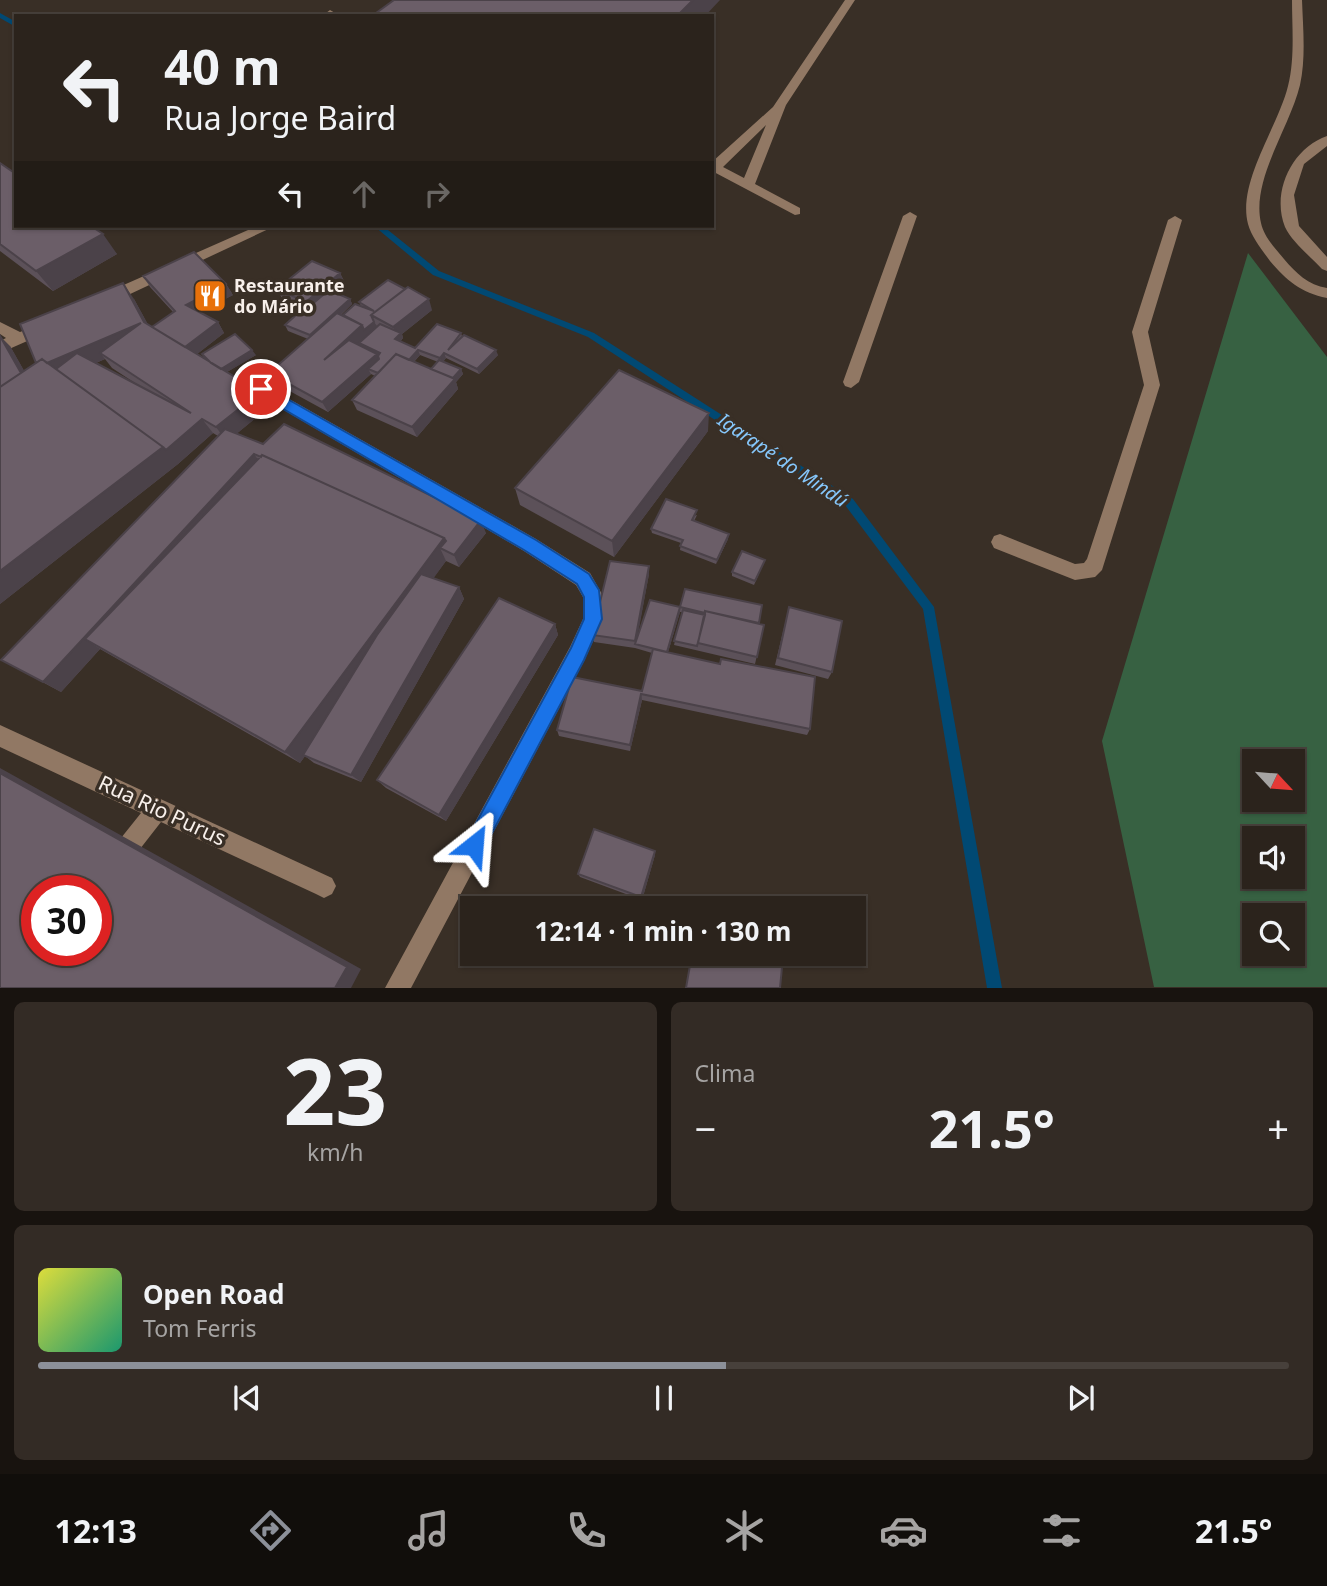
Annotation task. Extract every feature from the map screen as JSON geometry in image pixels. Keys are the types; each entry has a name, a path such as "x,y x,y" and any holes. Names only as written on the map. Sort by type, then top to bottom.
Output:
{"street":[{"path":"748,184 780,105 849,0"},
{"path":"1297,0 1298,49 1292,95 1277,128 1257,186 1253,201 1254,223 1272,254 1298,284 1327,293"},
{"path":"780,105 714,167 795,211"},
{"path":"1327,140 1298,162 1287,195 1292,227 1327,266"},
{"path":"851,382 910,216"},
{"path":"1000,541 1075,572 1088,571 1095,564 1152,385 1152,373 1139,341 1140,332 1175,220"},
{"path":"93,305 264,228"},
{"path":"0,347 56,322"},
{"path":"0,327 19,339"},
{"path":"261,389 530,545 583,579 593,596 593,619 577,654 397,988"},
{"name":"Rua Rio Purus","path":"0,736 324,886"},
{"path":"106,875 157,810"}],"green space":[{"path":"1248,253 1327,357 1327,987 1154,987 1102,741"}],"building":[{"path":"394,0 693,0 679,14 375,14"},
{"path":"0,163 14,173 14,228 94,228 103,234 36,271 0,244"},
{"path":"194,252 226,284 186,305 218,322 185,347 152,327 175,311 143,276"},
{"path":"312,261 340,273 306,302 277,289"},
{"path":"388,280 405,289 371,315 374,322 364,330 362,325 343,315 355,304 374,311 359,302"},
{"path":"123,283 144,322 260,392 216,427 202,419 166,450 56,369 77,353 191,413 100,353 141,323 47,363 42,359 36,363 20,324"},
{"path":"408,287 429,299 393,327 371,315"},
{"path":"329,290 350,299 310,335 285,325 306,306 315,310 310,306"},
{"path":"337,313 362,325 324,360 349,340 377,354 322,402 269,373"},
{"path":"380,324 401,333 395,339 415,348 437,324 461,333 448,350 464,335 496,350 477,369 444,353 440,358 418,350 409,360 396,354 378,373 368,369 379,359 380,353 359,343"},
{"path":"235,334 252,350 221,369 202,354"},
{"path":"0,336 21,373 0,387"},
{"path":"396,354 455,379 412,427 352,400"},
{"path":"42,359 163,447 0,571 0,387"},
{"path":"439,360 461,369 453,378 431,369"},
{"path":"619,370 709,413 612,541 515,488"},
{"path":"284,424 481,520 454,555 440,548 446,541 444,538 262,455 261,457 254,454 43,682 1,660 225,429 263,444"},
{"path":"262,455 444,538 285,752 85,639"},
{"path":"666,499 697,510 692,520 729,534 717,560 680,546 683,540 651,529"},
{"path":"742,551 765,560 755,581 732,572"},
{"path":"610,561 649,566 635,641 592,635"},
{"path":"421,574 459,587 351,775 303,755 377,635"},
{"path":"685,589 762,605 759,623 680,607"},
{"path":"499,598 555,624 439,815 377,780"},
{"path":"650,600 680,607 667,652 635,644"},
{"path":"789,607 842,621 832,672 778,658"},
{"path":"683,610 705,615 697,646 674,641"},
{"path":"705,611 764,625 757,657 698,643"},
{"path":"653,649 720,664 721,659 815,677 810,729 641,694 630,745 557,730 572,677 642,691"},
{"path":"0,773 347,967 335,988 0,988"},
{"path":"594,829 655,851 641,896 578,874"},
{"path":"690,966 782,967 780,988 686,988"}],"waterway":[{"name":"Igarapé do Mindú","path":"0,15 14,24"},
{"name":"Igarapé do Mindú","path":"380,228 436,273 591,335 849,502 928,607 995,988"}],"place":[{"name":"Restaurante do Mário","path":"210,296"}],"route":[{"path":"261,389 530,545 583,579 593,596 593,619 577,654 474,845"}]}
